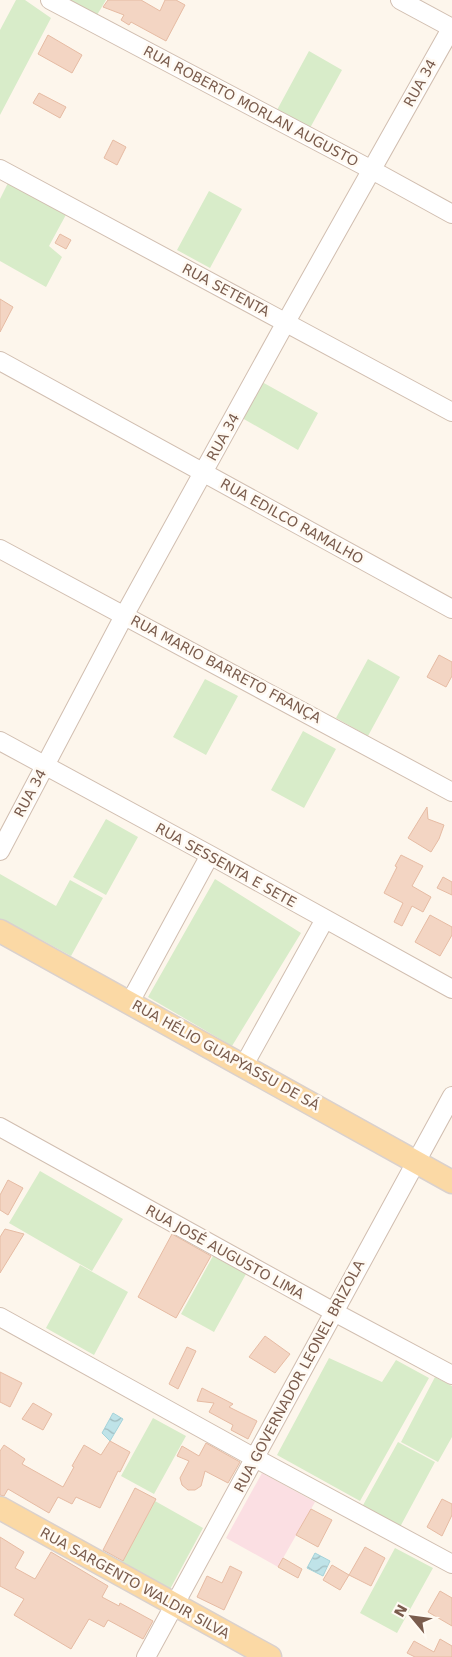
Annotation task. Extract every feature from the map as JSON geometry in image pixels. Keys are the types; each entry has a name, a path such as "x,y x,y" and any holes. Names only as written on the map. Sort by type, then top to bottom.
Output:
{"main road":[{"name":"RUA HÉLIO GUAPYASSU DE SÁ","path":"0,930 452,1182"},
{"name":"RUA SARGENTO WALDIR SILVA","path":"0,1508 270,1657"}],"street":[{"name":"RUA ROBERTO MORLAN AUGUSTO","path":"50,0 452,214"},
{"path":"400,0 452,28"},
{"name":"RUA 34","path":"0,851 125,614 286,322 452,28"},
{"name":"RUA SETENTA","path":"0,169 452,412"},
{"name":"RUA EDILCO RAMALHO","path":"0,361 452,609"},
{"name":"RUA MARIO BARRETO FRANÇA","path":"0,549 125,614 452,792"},
{"name":"RUA SESSENTA E SETE","path":"0,741 452,989"},
{"path":"130,1002 210,855"},
{"path":"244,1065 325,919"},
{"name":"RUA GOVERNADOR LEONEL BRIZOLA","path":"146,1657 452,1096"},
{"name":"RUA JOSÉ AUGUSTO LIMA","path":"0,1127 334,1312 452,1375"},
{"path":"0,1317 452,1564"}],"shaded area":[{"path":"262,1473 315,1502 278,1567 226,1538"}],"green space":[{"path":"16,0 25,0 51,18 0,115 0,30"},
{"path":"66,0 106,0 97,15"},
{"path":"309,51 342,70 310,128 277,110"},
{"path":"8,183 68,211 49,246 62,257 46,287 0,261 0,199"},
{"path":"209,191 242,209 210,268 177,250"},
{"path":"262,382 318,413 298,450 242,418"},
{"path":"368,659 400,677 368,736 336,718"},
{"path":"205,679 238,696 206,755 173,737"},
{"path":"303,731 336,749 304,808 271,790"},
{"path":"106,819 138,837 106,895 73,877"},
{"path":"0,874 56,906 70,880 103,898 71,956 38,938 36,942 0,922"},
{"path":"215,879 301,933 232,1046 148,997"},
{"path":"40,1171 123,1219 92,1271 9,1223"},
{"path":"213,1256 246,1274 214,1332 181,1314"},
{"path":"80,1265 128,1292 94,1355 46,1328"},
{"path":"329,1358 382,1382 396,1360 429,1378 360,1501 277,1455"},
{"path":"435,1377 452,1386 452,1437 438,1462 401,1442"},
{"path":"153,1418 186,1436 154,1494 121,1476"},
{"path":"398,1442 435,1462 400,1527 362,1507"},
{"path":"155,1501 203,1528 169,1591 121,1564"},
{"path":"395,1548 433,1568 397,1633 360,1613"}],"water":[{"path":"113,1413 123,1419 110,1441 102,1433"},
{"path":"315,1553 330,1561 323,1576 307,1568"}],"building":[{"path":"108,0 141,0 160,11 165,0 176,0 185,5 166,41 131,22 129,25 121,20 124,15 103,7"},
{"path":"48,35 82,55 72,73 38,54"},
{"path":"39,93 66,107 60,118 33,103"},
{"path":"113,140 126,147 117,165 104,158"},
{"path":"60,234 71,240 66,249 55,243"},
{"path":"0,299 13,307 0,332"},
{"path":"439,655 452,662 452,676 446,687 427,677"},
{"path":"427,807 428,819 444,825 439,839 431,852 408,838"},
{"path":"401,855 423,866 412,886 431,897 423,912 412,906 402,926 394,922 403,903 384,893"},
{"path":"443,877 452,882 452,895 437,888"},
{"path":"430,915 452,927 452,935 440,956 415,942"},
{"path":"8,1180 23,1188 8,1215 0,1210 0,1195"},
{"path":"5,1229 24,1234 0,1273 0,1237"},
{"path":"172,1234 211,1256 176,1318 138,1297"},
{"path":"265,1336 290,1354 275,1373 249,1357"},
{"path":"187,1347 196,1351 178,1389 169,1384"},
{"path":"0,1372 22,1383 10,1407 0,1402"},
{"path":"202,1388 233,1404 229,1407 257,1421 248,1439 231,1430 233,1425 209,1412 214,1403 197,1401"},
{"path":"33,1403 52,1414 43,1430 22,1419"},
{"path":"110,1441 130,1452 120,1472 118,1471 100,1508 76,1497 72,1504 58,1497 49,1513 8,1489 4,1496 0,1495 0,1451 4,1445 25,1459 22,1464 63,1487 84,1445 101,1455"},
{"path":"206,1443 240,1462 228,1483 205,1471 201,1486 195,1490 188,1490 182,1485 180,1478 189,1461 177,1456 182,1446 199,1456"},
{"path":"135,1488 156,1499 123,1561 103,1550"},
{"path":"442,1499 452,1504 452,1515 442,1536 427,1527"},
{"path":"311,1509 332,1520 318,1547 296,1535"},
{"path":"0,1537 24,1552 15,1568 35,1579 51,1552 108,1586 102,1597 119,1606 120,1603 153,1621 143,1639 108,1620 104,1627 89,1619 71,1649 14,1615 24,1599 0,1586"},
{"path":"365,1547 385,1558 371,1586 349,1575"},
{"path":"283,1558 302,1569 298,1578 278,1567"},
{"path":"332,1565 349,1575 340,1590 323,1580"},
{"path":"230,1566 242,1572 224,1610 197,1597 207,1576 222,1583"},
{"path":"440,1591 452,1598 452,1626 428,1612"},
{"path":"440,1639 452,1646 452,1657 415,1657 407,1653 414,1641 434,1652"}]}
